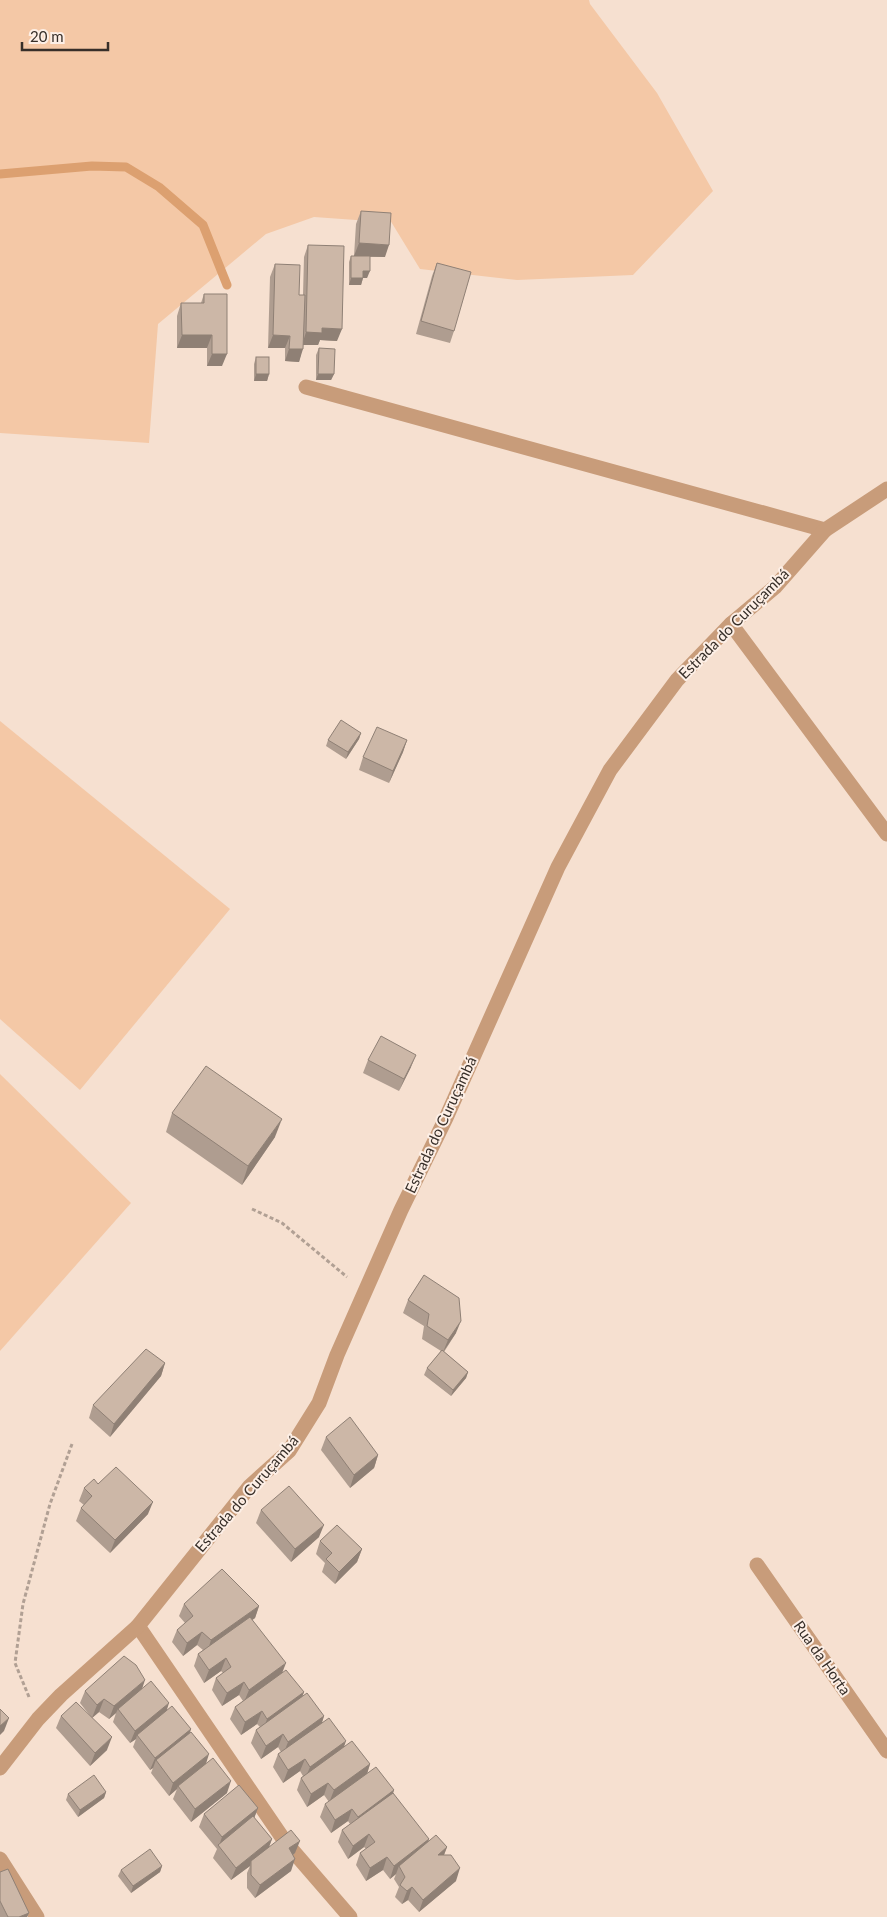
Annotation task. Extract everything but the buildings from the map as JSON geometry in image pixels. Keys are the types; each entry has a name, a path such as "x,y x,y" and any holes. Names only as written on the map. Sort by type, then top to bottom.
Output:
{"street":[{"path":"306,387 826,530"},
{"name":"Estrada do Curuçambá","path":"0,1768 38,1719 61,1695 138,1626 250,1486 289,1450 319,1403 337,1355 365,1291 558,867 610,770 677,680 731,624 775,587 826,530 887,489"},
{"path":"731,624 887,834"},
{"name":"Rua da Horta","path":"757,1565 887,1751"},
{"path":"138,1626 286,1843 350,1917"},
{"path":"0,1859 37,1917"}],"path":[{"path":"252,1209 282,1223 365,1291"},
{"path":"38,1719 15,1663 23,1604 50,1504 72,1444"}],"shaded area":[{"path":"0,0 589,0 590,4 657,93 713,191 633,275 517,280 420,269 390,220 314,217 266,234 158,324 149,443 0,433"},
{"path":"0,721 230,909 80,1090 0,1019"},
{"path":"0,1074 131,1203 0,1351"}],"waterway":[{"path":"0,174 92,166 126,167 159,187 203,225 227,285"}]}
